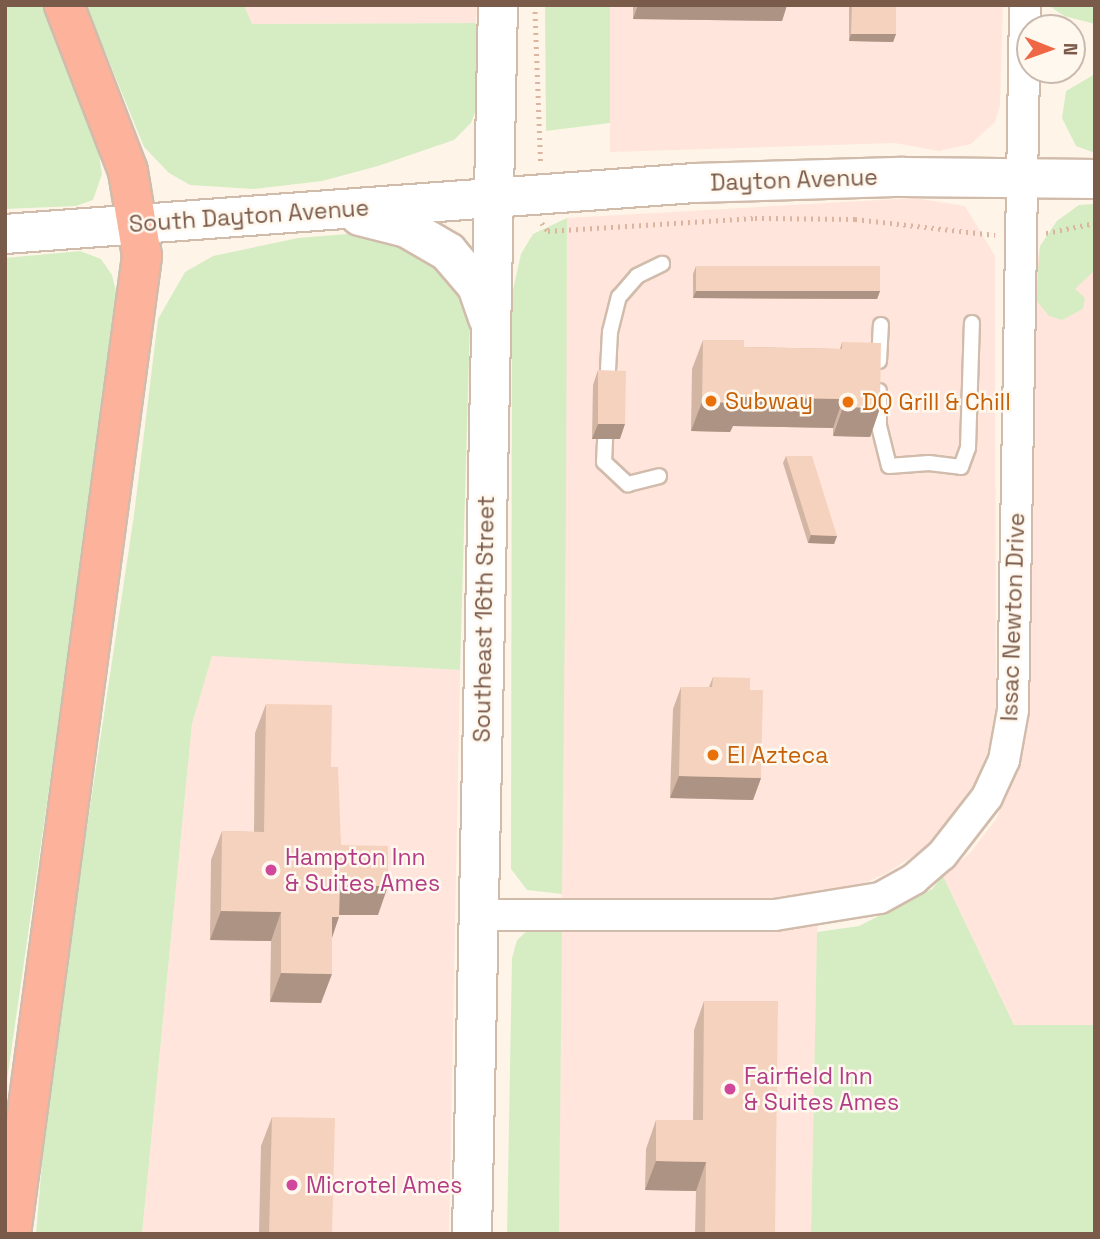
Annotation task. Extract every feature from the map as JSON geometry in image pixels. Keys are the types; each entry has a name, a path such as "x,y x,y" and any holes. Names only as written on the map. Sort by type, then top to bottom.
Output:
{"highway":[{"path":"11,1234 142,256 139,224 128,172 64,5"}],"main road":[{"name":"Southeast 16th Street","path":"472,1234 498,5"},
{"name":"Dayton Avenue","path":"494,197 695,183 1020,178 1095,180"},
{"name":"South Dayton Avenue","path":"5,234 494,197"},
{"path":"320,210 407,228 448,253 477,286 491,332"}],"street":[{"name":"Issac Newton Drive","path":"478,915 775,915 842,907 880,898 914,879 968,826 1004,760 1013,710 1024,5"}],"lane":[{"path":"659,476 628,484 604,463 610,332 619,297 637,276 662,264"},
{"path":"881,326 879,426 890,466 929,463 961,467 968,448 972,323"}],"path":[{"path":"535,5 540,139"},
{"path":"542,228 855,219 992,235"},
{"path":"1046,233 1095,223"}],"shaded area":[{"path":"244,5 477,5 476,23 251,24"},
{"path":"610,5 1003,5 1000,105 995,122 971,144 939,151 895,143 610,152"},
{"path":"914,198 965,206 995,256 996,706 989,746 976,785 951,822 924,849 887,873 849,890 818,896 811,1234 559,1234 567,218"},
{"path":"1095,204 1095,1025 1014,1025 943,876 970,853 997,818 1026,727 1037,263 1040,246 1057,221 1079,205"},
{"path":"212,655 460,670 449,1234 142,1234 192,724"}],"green space":[{"path":"5,5 44,5 97,141 102,174 93,200 76,206 5,209"},
{"path":"86,5 244,5 252,24 476,23 477,108 471,123 454,140 378,166 322,181 253,189 190,185 169,173 144,147"},
{"path":"545,5 610,5 610,123 546,131"},
{"path":"1048,5 1095,5 1095,24 1086,22 1086,14 1061,14"},
{"path":"1095,74 1095,153 1076,146 1062,118 1066,91 1078,84 1086,84 1086,79"},
{"path":"1095,204 1095,270 1075,289 1085,298 1083,309 1062,320 1049,316 1036,300 1040,246 1057,221 1079,205"},
{"path":"567,218 562,894 527,890 511,869 512,294 521,254 533,234"},
{"path":"359,233 402,239 465,281 470,323 460,670 212,656 192,724 142,1234 36,1234 49,1080 134,515 158,319 185,272 213,256 298,238"},
{"path":"80,251 101,259 112,275 118,299 5,1094 5,258"},
{"path":"943,876 1014,1025 1095,1025 1095,1234 811,1234 817,932 859,926 932,889"},
{"path":"527,931 562,931 559,1234 507,1234 512,958 517,940"}],"building":[{"path":"852,5 896,5 896,34 851,34"},
{"path":"696,266 880,266 880,291 696,291"},
{"path":"703,340 744,340 744,347 842,349 842,342 881,343 880,408 843,407 843,399 741,397 741,403 702,402"},
{"path":"598,370 626,371 625,424 598,424"},
{"path":"786,456 812,456 837,536 811,535"},
{"name":"El Azteca","path":"713,677 750,678 750,690 763,690 761,778 679,776 681,687 712,687"},
{"name":"Hampton Inn & Suites Ames","path":"266,704 332,705 331,767 338,767 341,845 388,846 388,886 340,886 339,917 332,917 332,974 281,973 281,912 221,911 222,831 264,832"},
{"name":"Fairfield Inn & Suites Ames","path":"704,1001 778,1001 775,1234 705,1234 706,1162 656,1161 656,1120 703,1120"},
{"name":"Microtel Ames","path":"272,1117 335,1118 332,1234 269,1234"}],"place":[{"name":"Subway","path":"711,401"},
{"name":"DQ Grill & Chill","path":"848,402"},
{"name":"El Azteca","path":"713,755"},
{"name":"Hampton Inn & Suites Ames","path":"271,870"},
{"name":"Fairfield Inn & Suites Ames","path":"730,1089"},
{"name":"Microtel Ames","path":"292,1185"}]}
